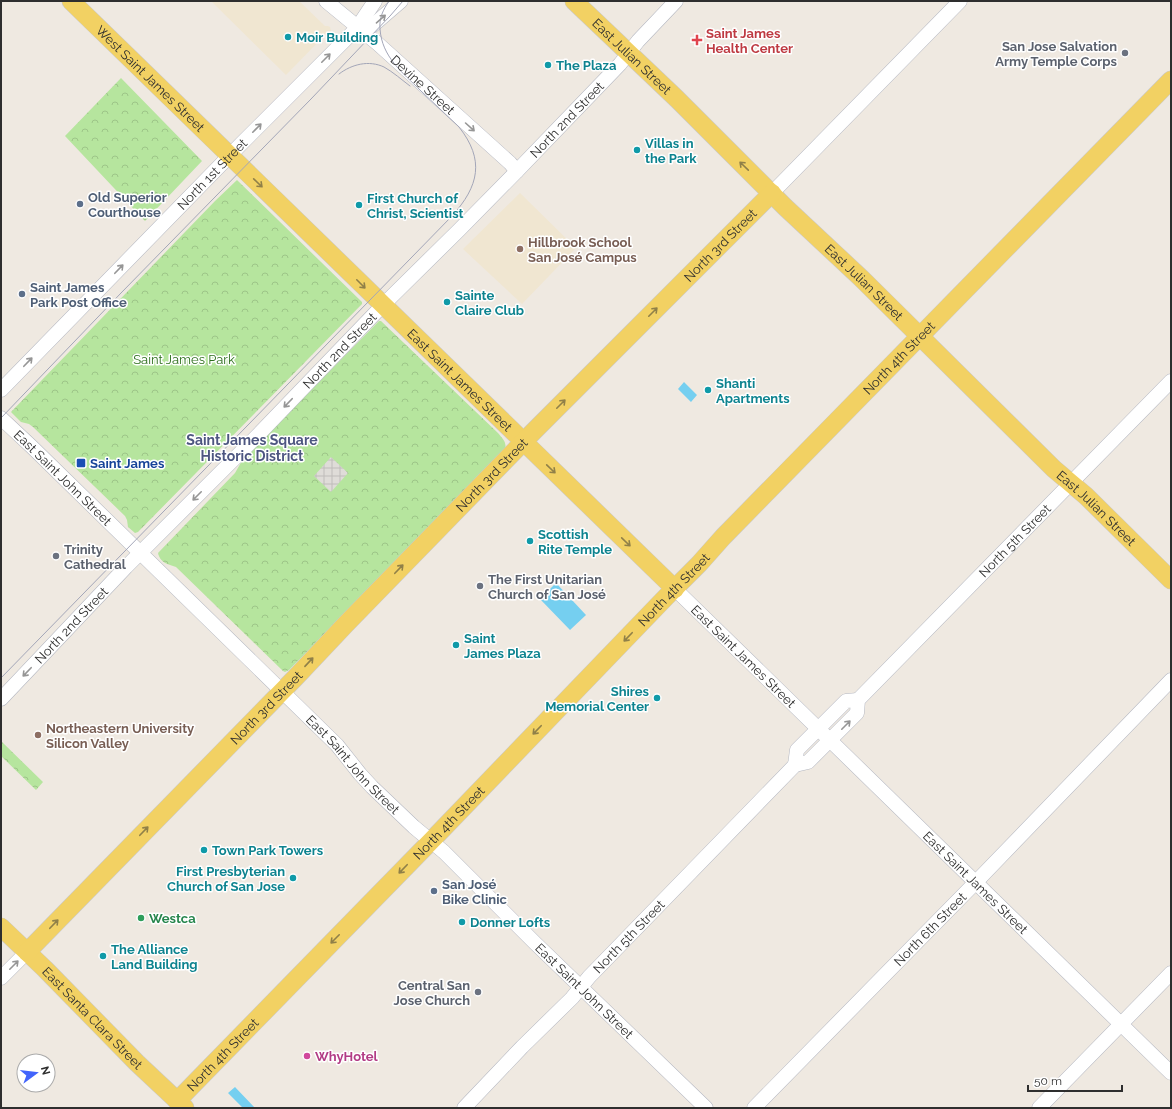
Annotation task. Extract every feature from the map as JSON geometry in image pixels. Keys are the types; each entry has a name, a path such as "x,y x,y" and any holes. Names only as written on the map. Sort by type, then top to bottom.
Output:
{"main road":[{"name":"West Saint James Street","path":"71,1 230,156"},
{"name":"East Julian Street","path":"574,1 920,336 1054,469 1086,496 1171,580"},
{"name":"North 4th Street","path":"177,1106 430,841 699,564 728,531 1171,80"},
{"name":"East Saint James Street","path":"230,156 675,589"},
{"name":"North 3rd Street","path":"27,952 524,442 772,193"},
{"name":"East Santa Clara Street","path":"1,927 45,969 177,1106"}],"street":[{"name":"Devine Street","path":"326,1 377,43 517,171"},
{"name":"North 1st Street","path":"1,390 357,28 375,1"},
{"name":"North 1st Street","path":"357,28 372,26 401,1"},
{"name":"North 2nd Street","path":"1,699 140,552 258,435 383,305 517,171 620,64 638,41 676,1"},
{"name":"North 3rd Street","path":"772,193 960,1"},
{"name":"North 5th Street","path":"464,1108 582,987 589,976 795,765 808,762 857,713 858,700 1171,381"},
{"name":"East Saint John Street","path":"1,418 337,745 372,787 414,827 444,852 535,943 706,1108"},
{"name":"East Saint James Street","path":"675,589 1171,1073"},
{"name":"North 6th Street","path":"754,1108 975,883 1171,680"},
{"name":"North 5th Street","path":"795,765 797,750 818,728 846,701 858,700"},
{"path":"1,978 27,952"},
{"path":"1039,1108 1171,973"}],"shaded area":[{"name":"Moir Building","path":"211,1 299,1 325,26 330,27 331,31 329,34 326,34 286,75"},
{"name":"Hillbrook School San José Campus","path":"520,193 576,248 522,304 463,249"},
{"path":"331,457 348,473 331,492 314,476"}],"green space":[{"path":"121,78 202,161 145,221 65,136"},
{"name":"Saint James Park","path":"237,180 362,302 362,304 138,532 135,533 128,527 125,516 33,427 29,424 21,422 11,412"},
{"path":"379,321 381,321 498,433 505,443 505,450 289,670 285,672 176,567 162,561 158,553 235,473 243,459"},
{"path":"1,741 43,782 36,790 1,756"}],"water":[{"path":"684,382 697,395 691,402 678,389"},
{"path":"556,583 586,615 570,630 540,599"},
{"path":"235,1087 255,1108 243,1108 228,1093"}],"tram line":[{"path":"1,678 452,216 468,194 473,183 475,162 473,151 467,139 459,127 400,70 389,56 385,48 380,29 380,21 383,11 389,1"},
{"path":"1,418 311,99 403,1"},
{"path":"339,74 349,68 361,64 378,65 384,67 410,86"}],"place":[{"name":"Moir Building","path":"288,37"},
{"name":"Saint James Health Center","path":"697,40"},
{"name":"San Jose Salvation Army Temple Corps","path":"1125,53"},
{"name":"The Plaza","path":"548,65"},
{"name":"Villas in the Park","path":"637,150"},
{"name":"Old Superior Courthouse","path":"80,204"},
{"name":"First Church of Christ, Scientist","path":"359,205"},
{"name":"Hillbrook School San José Campus","path":"520,249"},
{"name":"Saint James Park Post Office","path":"22,294"},
{"name":"Sainte Claire Club","path":"447,302"},
{"name":"Shanti Apartments","path":"708,390"},
{"name":"Saint James","path":"81,463"},
{"name":"Scottish Rite Temple","path":"530,541"},
{"name":"Trinity Cathedral","path":"56,556"},
{"name":"The First Unitarian Church of San José","path":"480,586"},
{"name":"Saint James Plaza","path":"456,645"},
{"name":"Shires Memorial Center","path":"657,698"},
{"name":"Northeastern University Silicon Valley","path":"38,735"},
{"name":"Town Park Towers","path":"204,850"},
{"name":"First Presbyterian Church of San Jose","path":"293,878"},
{"name":"San José Bike Clinic","path":"434,891"},
{"name":"Westca","path":"141,918"},
{"name":"Donner Lofts","path":"462,922"},
{"name":"The Alliance Land Building","path":"103,956"},
{"name":"Central San Jose Church","path":"478,992"},
{"name":"WhyHotel","path":"307,1056"}],"district":[{"name":"Saint James Square Historic District","path":"252,448"}]}
